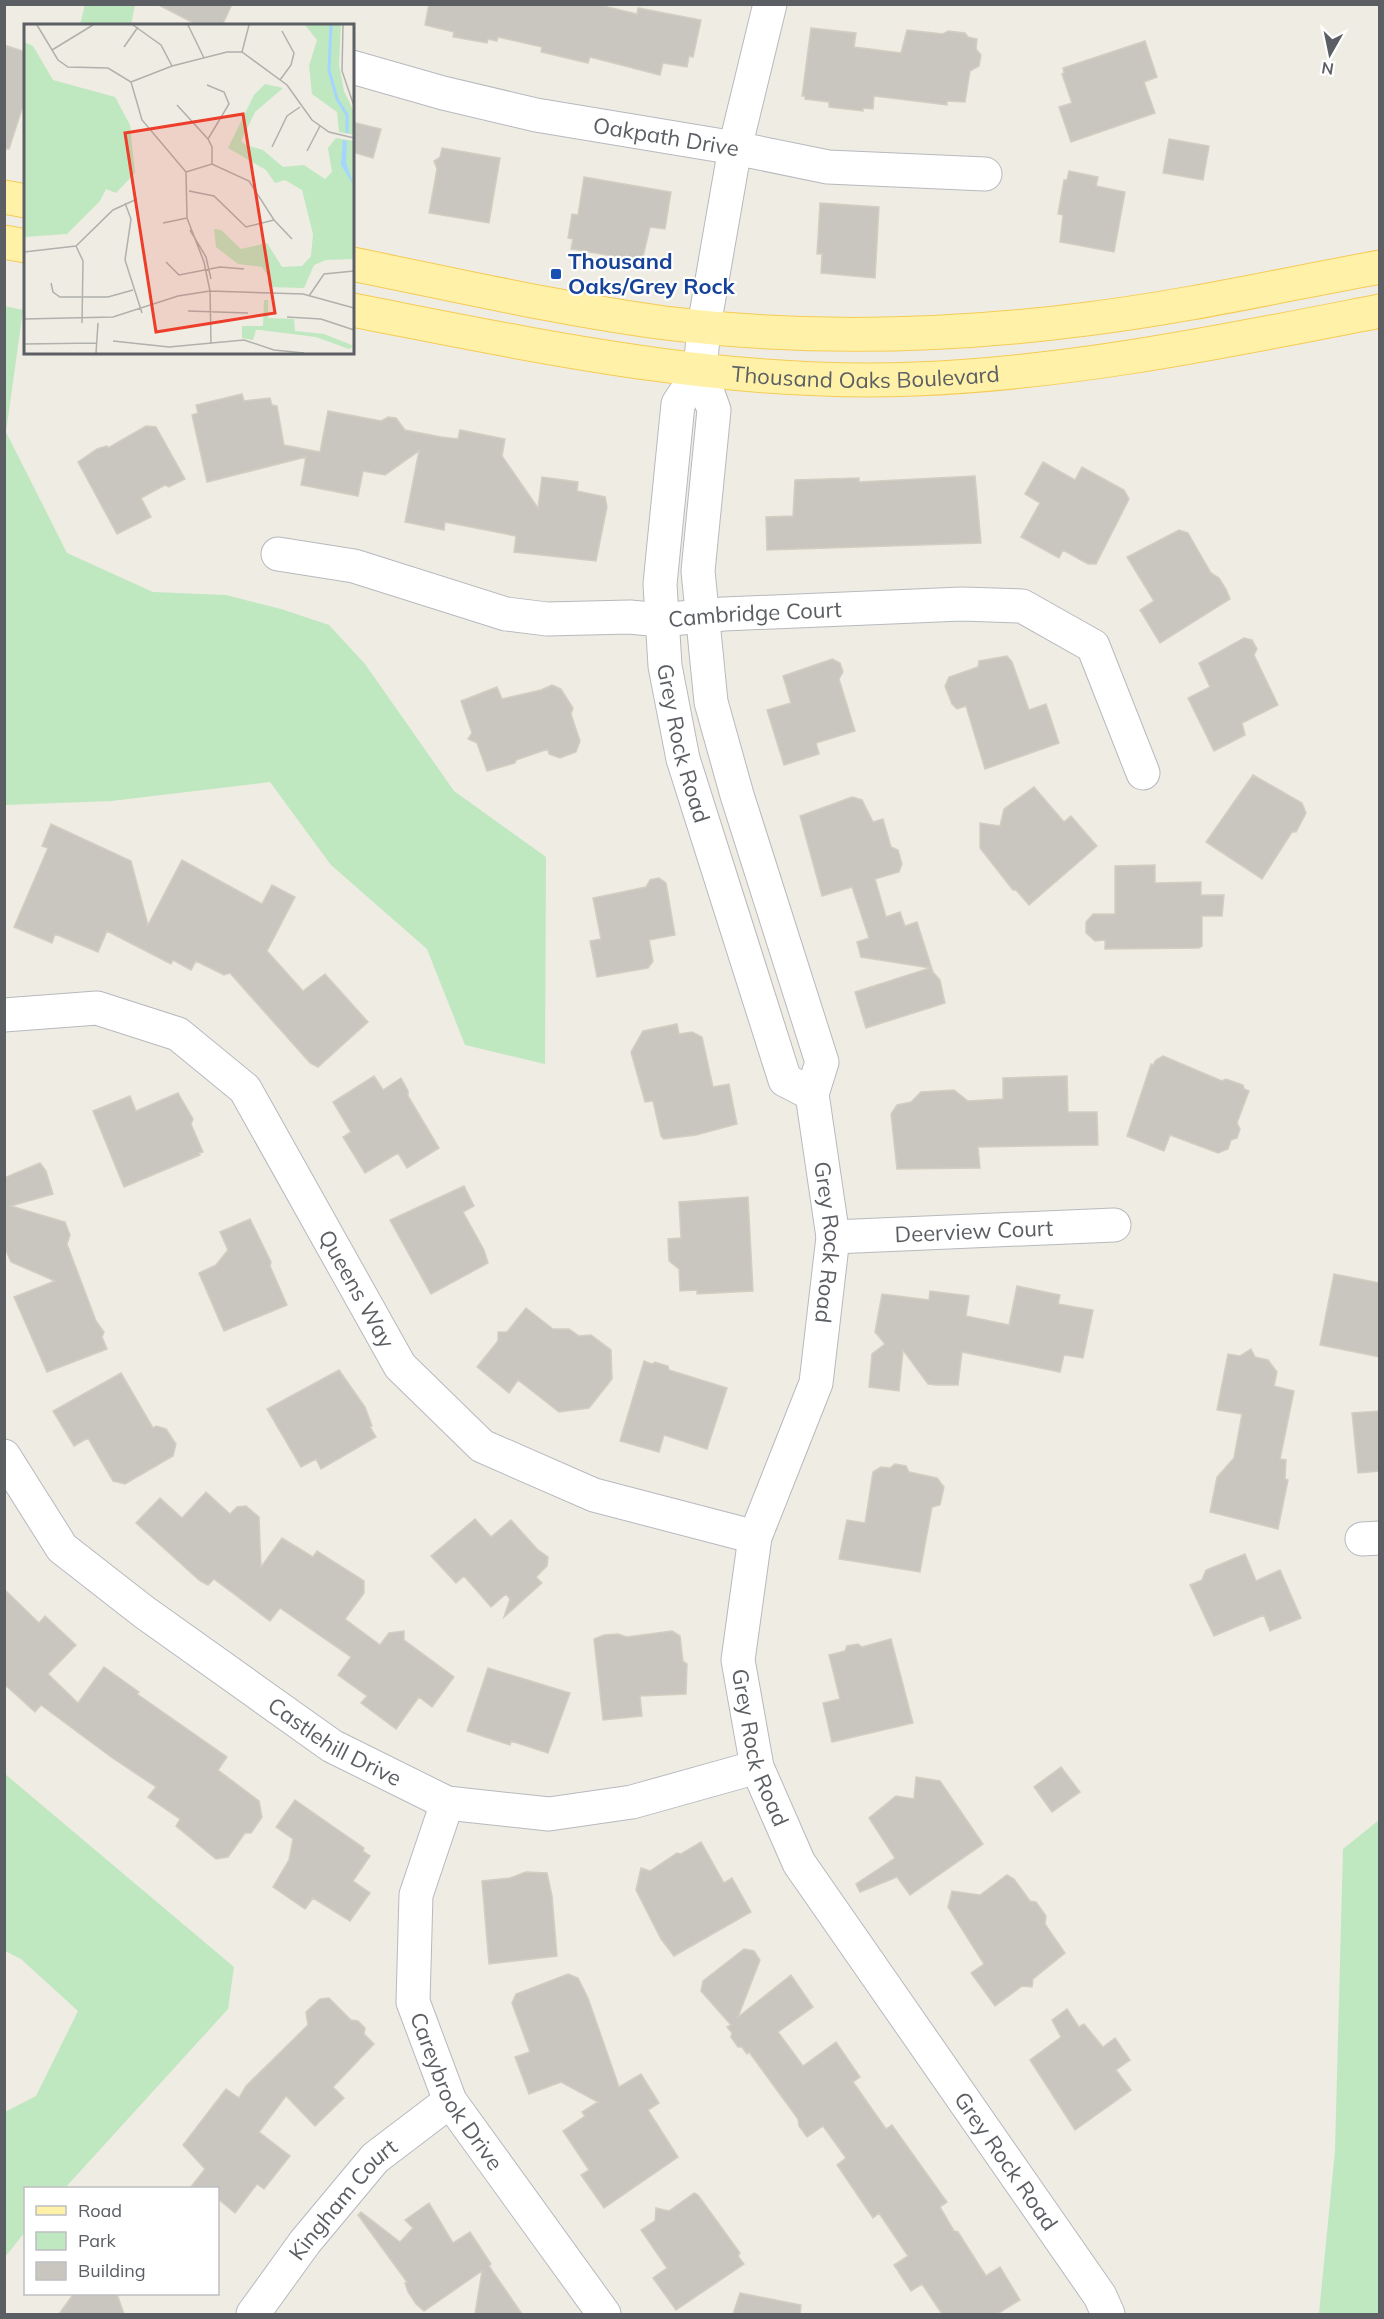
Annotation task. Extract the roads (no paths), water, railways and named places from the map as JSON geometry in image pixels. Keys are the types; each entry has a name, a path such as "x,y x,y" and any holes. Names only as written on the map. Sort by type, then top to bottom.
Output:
{"main road":[{"path":"4,197 24,201"},
{"path":"4,242 24,246"},
{"name":"Thousand Oaks Boulevard","path":"354,264 666,323 838,333 921,333 1002,328 1167,308 1380,267"},
{"name":"Thousand Oaks Boulevard","path":"354,310 538,345 700,371 822,379 914,379 991,375 1071,367 1380,311"}],"street":[{"name":"Grey Rock Road","path":"770,4 735,148 704,326 700,371 714,410 698,571 701,616 714,712 736,795 822,1062 812,1094 833,1237 816,1383 755,1537 738,1660 757,1767 799,1863 1093,2286 1108,2314"},
{"name":"Oakpath Drive","path":"354,68 431,90 536,115 735,148 828,167 985,174"},
{"name":"Grey Rock Road","path":"700,371 678,404 660,584 660,620 665,666 683,759 785,1080 812,1094"},
{"name":"Cambridge Court","path":"278,554 354,566 506,614 547,619 630,617 660,620 701,616 962,604 1022,606 1092,646 1143,773"},
{"name":"Queens Way","path":"4,1015 97,1008 178,1034 245,1089 400,1366 482,1446 594,1495 755,1537"},
{"name":"Deerview Court","path":"833,1237 1114,1225"},
{"name":"Castlehill Drive","path":"4,1456 62,1548 135,1605 332,1746 447,1803 549,1814 632,1802 757,1767"},
{"name":"Careybrook Drive","path":"447,1803 416,1895 413,2002 450,2102 604,2314"},
{"name":"Kingham Court","path":"252,2314 305,2242 375,2157 450,2102"}],"place":[{"name":"Thousand Oaks/Grey Rock","path":"556,274"}]}
